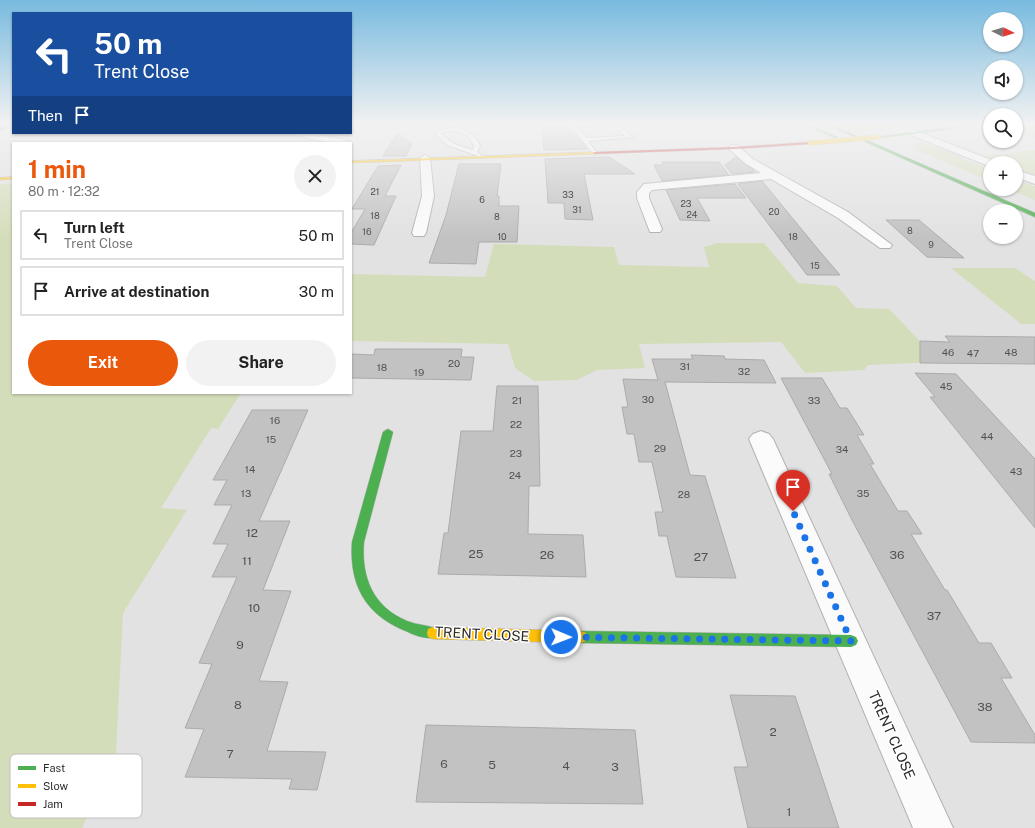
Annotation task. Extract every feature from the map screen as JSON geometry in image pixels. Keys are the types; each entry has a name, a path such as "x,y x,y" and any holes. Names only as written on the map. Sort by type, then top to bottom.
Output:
{"street":[{"path":"419,232 428,196 425,162"},
{"path":"750,162 843,215 885,245"},
{"path":"890,162 915,173"},
{"path":"915,162 1035,215"},
{"path":"655,229 642,192 648,187 774,175"},
{"path":"1023,176 1035,180"},
{"path":"0,179 12,178"},
{"name":"TRENT CLOSE","path":"388,432 362,527 356,558 359,575 366,594 381,612 408,628 468,636 851,641"},
{"name":"TRENT CLOSE","path":"761,439 933,828"}],"green space":[{"path":"944,162 970,162 983,166 983,178"},
{"path":"1023,162 1035,162 1035,175 1023,171"},
{"path":"1023,182 1035,186 1035,200 1023,195"},
{"path":"12,183 12,394 240,394 218,429 211,428 161,508 187,510 123,613 116,754 10,754 10,818 87,818 82,828 0,828 0,184"},
{"path":"718,243 764,243 798,283 837,286 856,308 889,309 940,362 868,365 864,370 805,373 781,342 639,344 645,368 597,370 577,380 534,381 515,368 508,344 352,341 352,274 485,277 494,244 614,247 619,265 709,267 704,247"},
{"path":"951,268 1015,268 1035,281 1035,324 1021,324"}],"building":[{"path":"545,162 616,162 635,174 584,174 593,220 565,219 564,203 548,203"},
{"path":"662,162 719,162 729,175 662,181 654,165 663,165"},
{"path":"730,162 742,162 755,172 732,174 725,165"},
{"path":"459,164 501,164 497,196 499,196 499,206 519,206 517,242 479,242 476,264 429,263 446,215"},
{"path":"401,165 385,196 396,196 374,245 352,244 352,231 365,209 352,209 378,166"},
{"path":"762,181 840,275 807,275 738,184"},
{"path":"735,184 746,198 697,198 710,221 680,220 666,190"},
{"path":"886,220 919,220 964,258 927,257"},
{"path":"945,336 1035,337 1035,364 920,363 920,341 950,342"},
{"path":"375,349 462,349 461,357 474,357 471,380 352,378 352,354 374,355"},
{"path":"691,355 724,356 725,359 764,360 776,383 665,382 690,475 705,476 736,578 676,577 667,536 659,536 655,512 663,512 652,462 639,462 634,434 627,434 622,407 628,407 623,379 658,380 652,359 693,359"},
{"path":"915,373 956,374 1035,459 1035,528 930,397 935,397"},
{"path":"781,378 822,378 840,408 847,408 864,435 857,435 874,464 870,464 898,511 907,511 922,534 911,534 945,590 947,590 979,643 991,643 1012,678 1001,678 1035,735 1035,743 971,742 853,522 829,474 832,474"},
{"path":"497,386 538,386 540,486 529,486 528,534 583,535 586,577 438,574 444,533 448,533 461,431 493,431"},
{"path":"252,410 308,410 259,521 290,521 263,590 291,591 259,681 288,682 267,751 326,752 317,790 289,789 292,779 185,777 204,729 185,728 212,664 199,663 237,577 212,577 228,544 213,544 232,505 214,505 227,480 213,480"},
{"path":"730,695 795,696 839,828 748,828 734,767 748,767"},
{"path":"426,725 635,730 643,804 416,802"}],"traffic: fast":[{"path":"913,162 1035,215"},
{"path":"388,432 358,542 357,560 359,576 366,591 375,604 387,615 401,624 416,630 433,633"},
{"path":"581,637 851,641"}],"traffic: slow":[{"path":"352,162 361,162"},
{"path":"0,179 12,178"},
{"path":"433,633 581,637"}],"route":[{"path":"561,637 851,641 793,511"}]}
